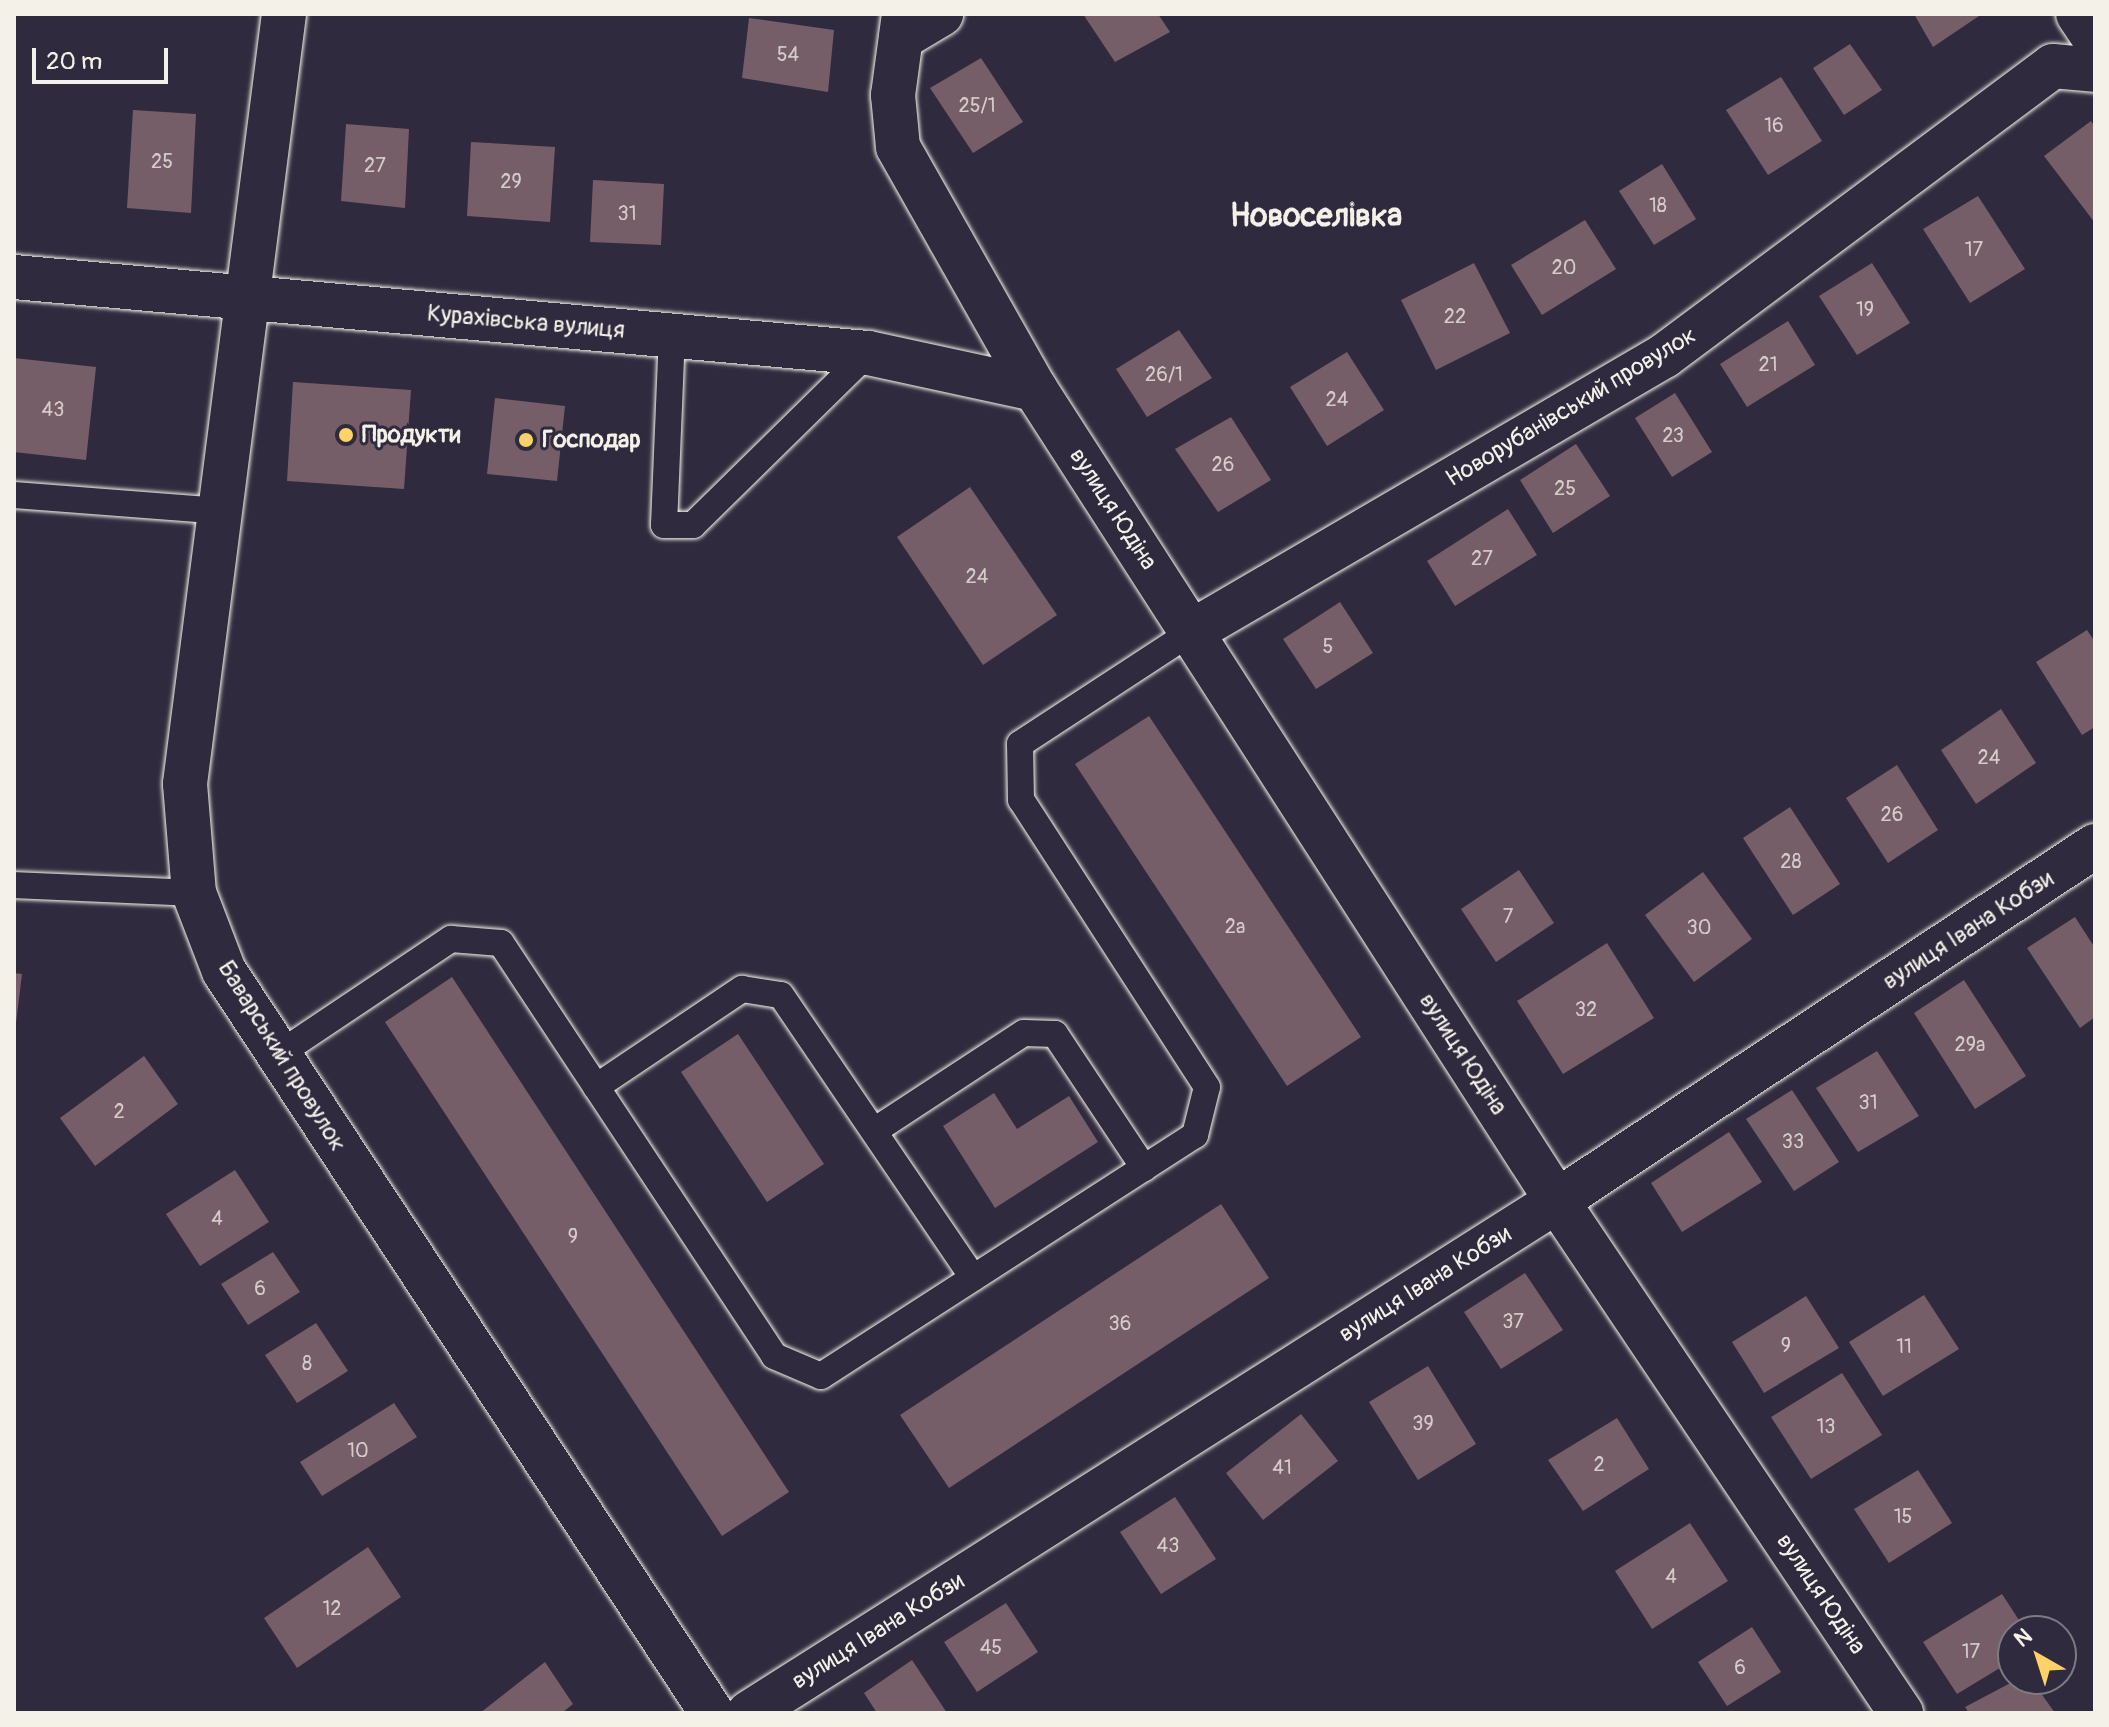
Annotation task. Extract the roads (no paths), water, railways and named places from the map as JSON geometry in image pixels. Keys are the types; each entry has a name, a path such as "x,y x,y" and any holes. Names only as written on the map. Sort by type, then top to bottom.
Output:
{"street":[{"name":"Баварський провулок","path":"284,14 250,298 185,784 194,893 224,971 712,1713"},
{"path":"902,26 941,14"},
{"path":"2078,14 2095,39"},
{"name":"вулиця Юдіна","path":"902,26 893,95 898,147 1035,389 1557,1201 1901,1713"},
{"name":"Новорубанівський провулок","path":"1191,632 1664,356 2053,66 2095,70"},
{"name":"Курахівська вулиця","path":"14,277 868,353 1035,389"},
{"name":"вулиця Івана Кобзи","path":"749,1713 1557,1201 2095,846"}],"lane":[{"path":"672,334 664,525 693,525 868,353"},
{"path":"14,495 220,511"},
{"path":"279,1054 451,939 501,943 774,1356 821,1376 1195,1135 1207,1087 1021,800 1020,744 1191,632"},
{"path":"14,885 194,893"},
{"path":"596,1087 742,989 781,995 973,1278"},
{"path":"874,1131 1024,1033 1055,1034 1144,1168"}],"place":[{"name":"Продукти","path":"346,435"},
{"name":"Господар","path":"526,440"}],"district":[{"name":"Новоселівка","path":"1316,216"}]}
